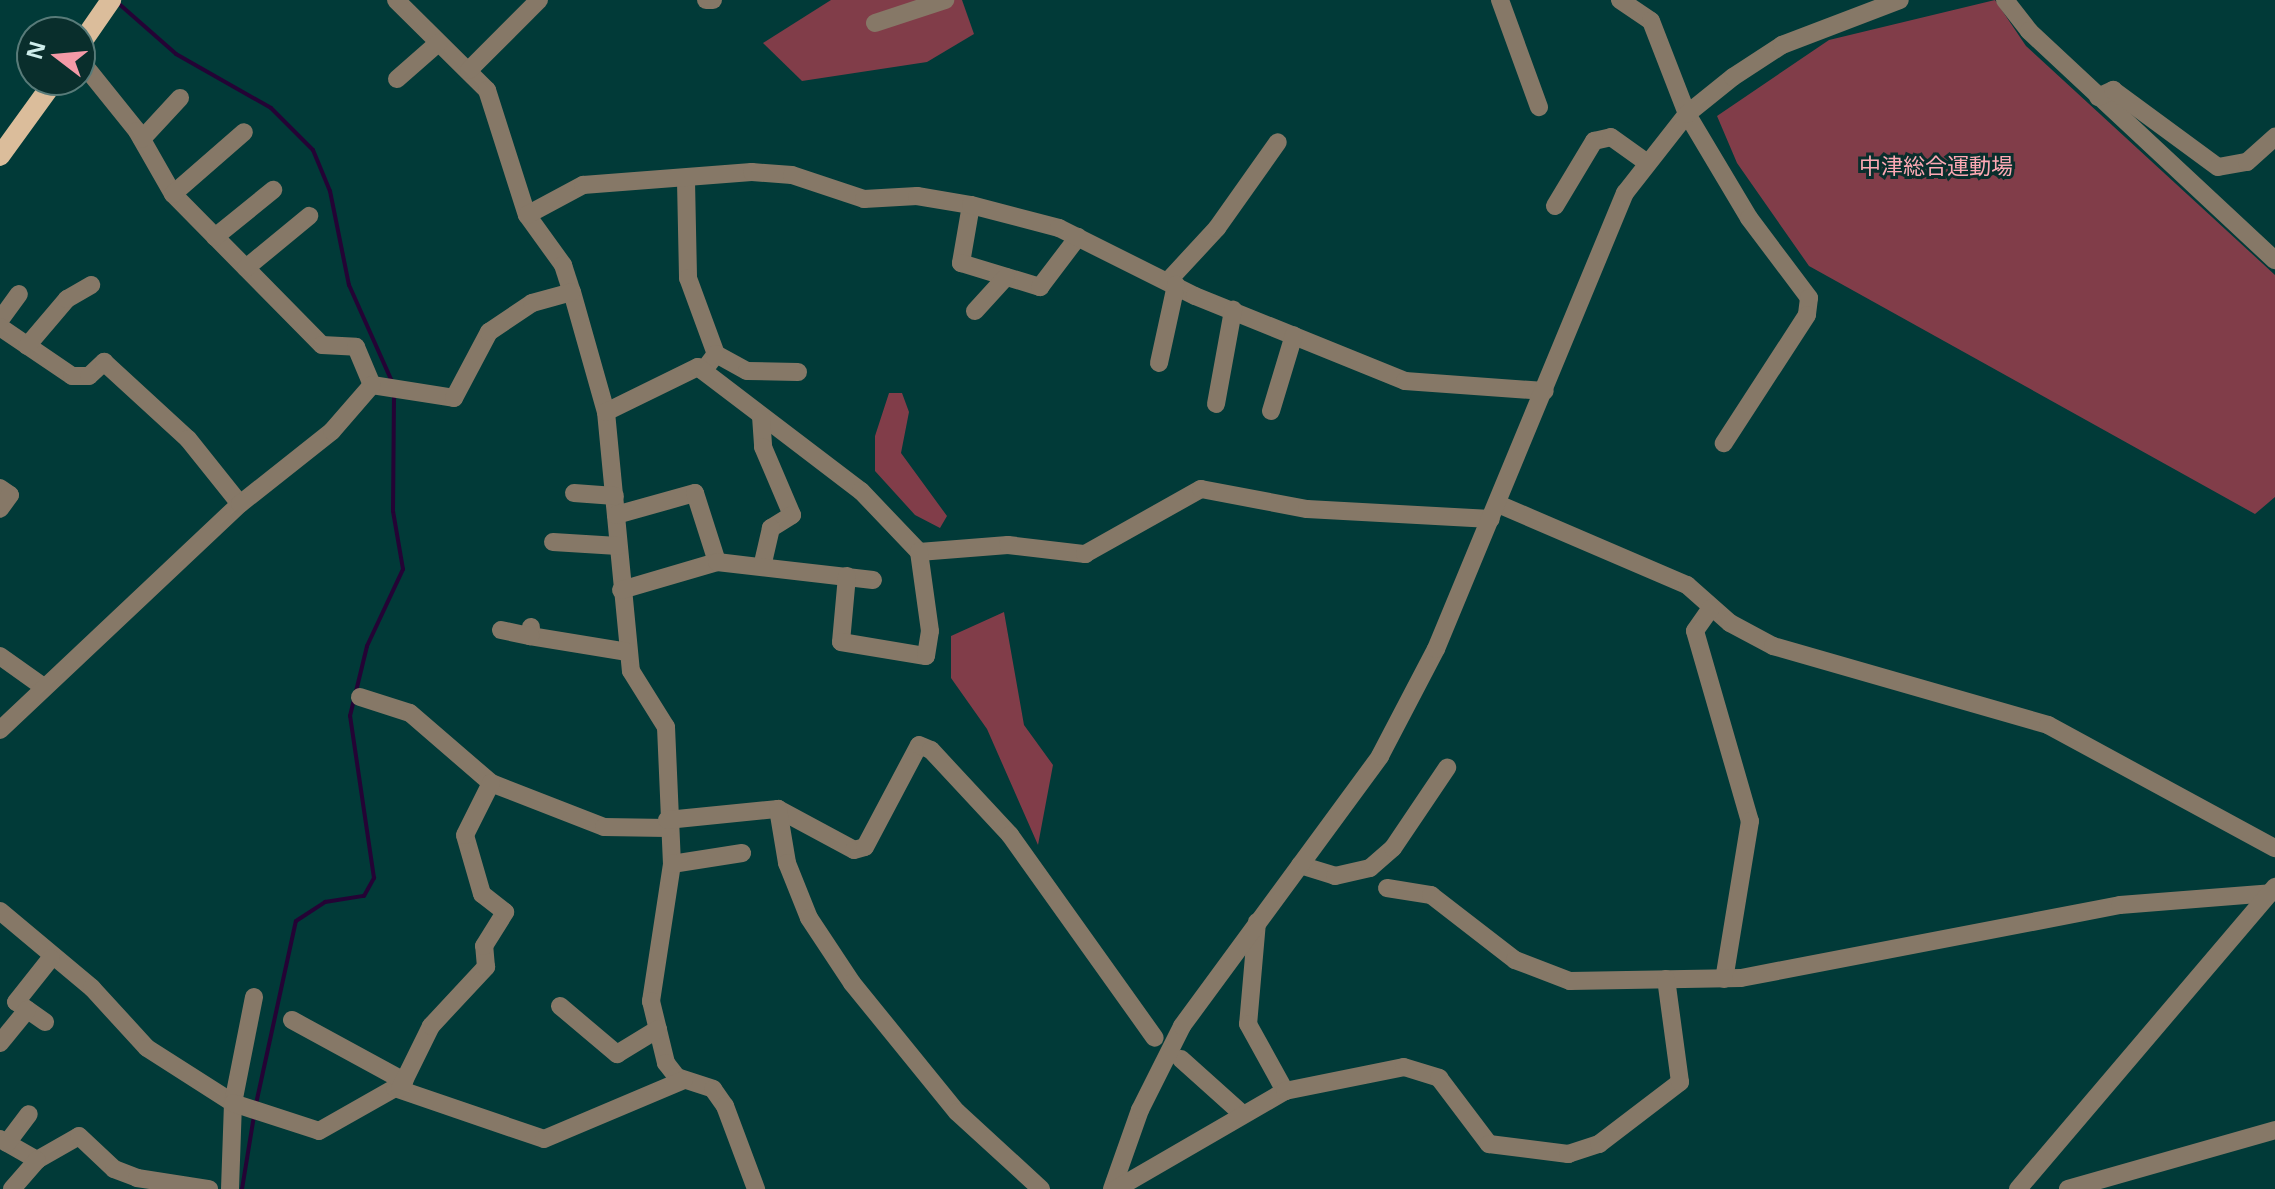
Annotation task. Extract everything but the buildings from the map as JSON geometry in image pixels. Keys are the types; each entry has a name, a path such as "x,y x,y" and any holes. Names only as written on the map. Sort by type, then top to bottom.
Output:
{"main road":[{"path":"96,20 108,1"},
{"path":"0,156 43,96"}],"street":[{"path":"396,0 469,70 495,108 527,215 563,265 572,292 606,412 631,671 666,727 667,824 672,864 651,1001 666,1063 684,1080 713,1089 725,1106 756,1189"},
{"path":"469,70 539,0"},
{"path":"706,0 713,0"},
{"path":"875,23 945,0"},
{"path":"1500,0 1539,107"},
{"path":"1620,0 1643,8 1675,70 1687,114 1749,218 1809,298 1807,315 1724,443"},
{"path":"1114,1189 1157,1070 1257,922 1380,756 1494,511 1545,391 1596,252 1646,162 1687,114 1782,45 1900,0"},
{"path":"2005,0 2098,97 2275,260"},
{"path":"397,79 438,43"},
{"path":"96,80 142,139 173,194 322,345 356,347 372,385"},
{"path":"2098,97 2113,90 2218,167 2247,162 2275,137"},
{"path":"142,139 180,98"},
{"path":"173,194 244,132"},
{"path":"1555,206 1594,141 1611,137 1646,162"},
{"path":"1159,363 1172,283 1217,228 1278,142"},
{"path":"527,215 583,185 792,175 864,199 917,196 971,205 1078,237 1233,310 1405,381 1545,391"},
{"path":"686,181 688,278 716,354 747,371 798,372"},
{"path":"215,237 273,190"},
{"path":"971,205 958,257 1006,277 1046,285 1078,237"},
{"path":"246,268 309,216"},
{"path":"975,311 1006,277"},
{"path":"27,346 67,299 91,285"},
{"path":"372,385 454,398 489,332 532,303 572,292"},
{"path":"0,320 19,294"},
{"path":"1216,404 1233,310"},
{"path":"0,327 72,376 89,376 104,362 188,439 240,504"},
{"path":"1271,411 1294,335"},
{"path":"703,371 716,354"},
{"path":"606,412 698,367 861,491 919,552 926,656 841,642 847,576"},
{"path":"0,730 42,686 240,504 332,431 372,385"},
{"path":"761,416 763,447 792,515 771,528 763,564"},
{"path":"0,488 10,495 0,509"},
{"path":"919,552 1008,545 1085,554 1201,489 1307,509 1494,511 1617,559 1648,565 1687,585 1711,608 1747,634 1827,667 2048,725 2275,848"},
{"path":"574,493 615,506 695,493 717,562"},
{"path":"553,542 618,546"},
{"path":"621,590 717,562 763,564 873,580"},
{"path":"1711,608 1695,631 1750,821 1724,979"},
{"path":"501,630 530,632 628,652"},
{"path":"0,656 42,686"},
{"path":"360,697 410,713 491,783 604,827 667,824 778,809 854,850 865,847 919,745 931,750 1010,835 1155,1038"},
{"path":"1300,865 1335,876 1370,868 1393,848 1447,768"},
{"path":"0,911 147,1048 233,1103 319,1131 402,1085 431,1026 486,967 484,946 505,912 482,894 465,835 491,783"},
{"path":"778,809 787,863 809,918 852,983 957,1112 1041,1189"},
{"path":"672,864 742,853"},
{"path":"1387,888 1451,905 1540,974 1570,981 1724,979 2120,905 2273,890"},
{"path":"2018,1189 2273,890"},
{"path":"1257,922 1248,1024 1285,1091"},
{"path":"45,1022 16,1002 51,958"},
{"path":"1114,1189 1240,1112 1285,1091 1422,1068 1439,1078 1489,1144 1568,1154 1599,1144 1676,1091 1666,979"},
{"path":"230,1189 233,1103 254,997"},
{"path":"560,1006 617,1054 658,1029"},
{"path":"0,1043 27,1010"},
{"path":"292,1020 402,1085 544,1139 684,1080"},
{"path":"1181,1059 1240,1112"},
{"path":"29,1114 3,1141 37,1160"},
{"path":"2068,1189 2275,1130"},
{"path":"10,1188 37,1160 79,1136 114,1169 137,1178 209,1189"}],"green space":[{"path":"831,0 962,0 974,34 927,62 802,81 763,43"},
{"name":"中津総合運動場","path":"1995,0 2026,46 2275,275 2275,497 2255,514 1809,266 1737,163 1717,116 1829,40"},
{"path":"889,393 902,393 909,412 901,453 947,516 940,528 915,515 875,471 875,436"},
{"path":"1004,612 1024,725 1053,765 1038,845 987,729 951,678 951,636"}],"waterway":[{"path":"118,3 176,54 271,108 313,150 330,191 349,285 393,384"},
{"path":"256,1104 296,921 325,902 364,896 374,878 350,716 367,646 403,569 393,511 394,392"},
{"path":"242,1189 254,1116"}]}
